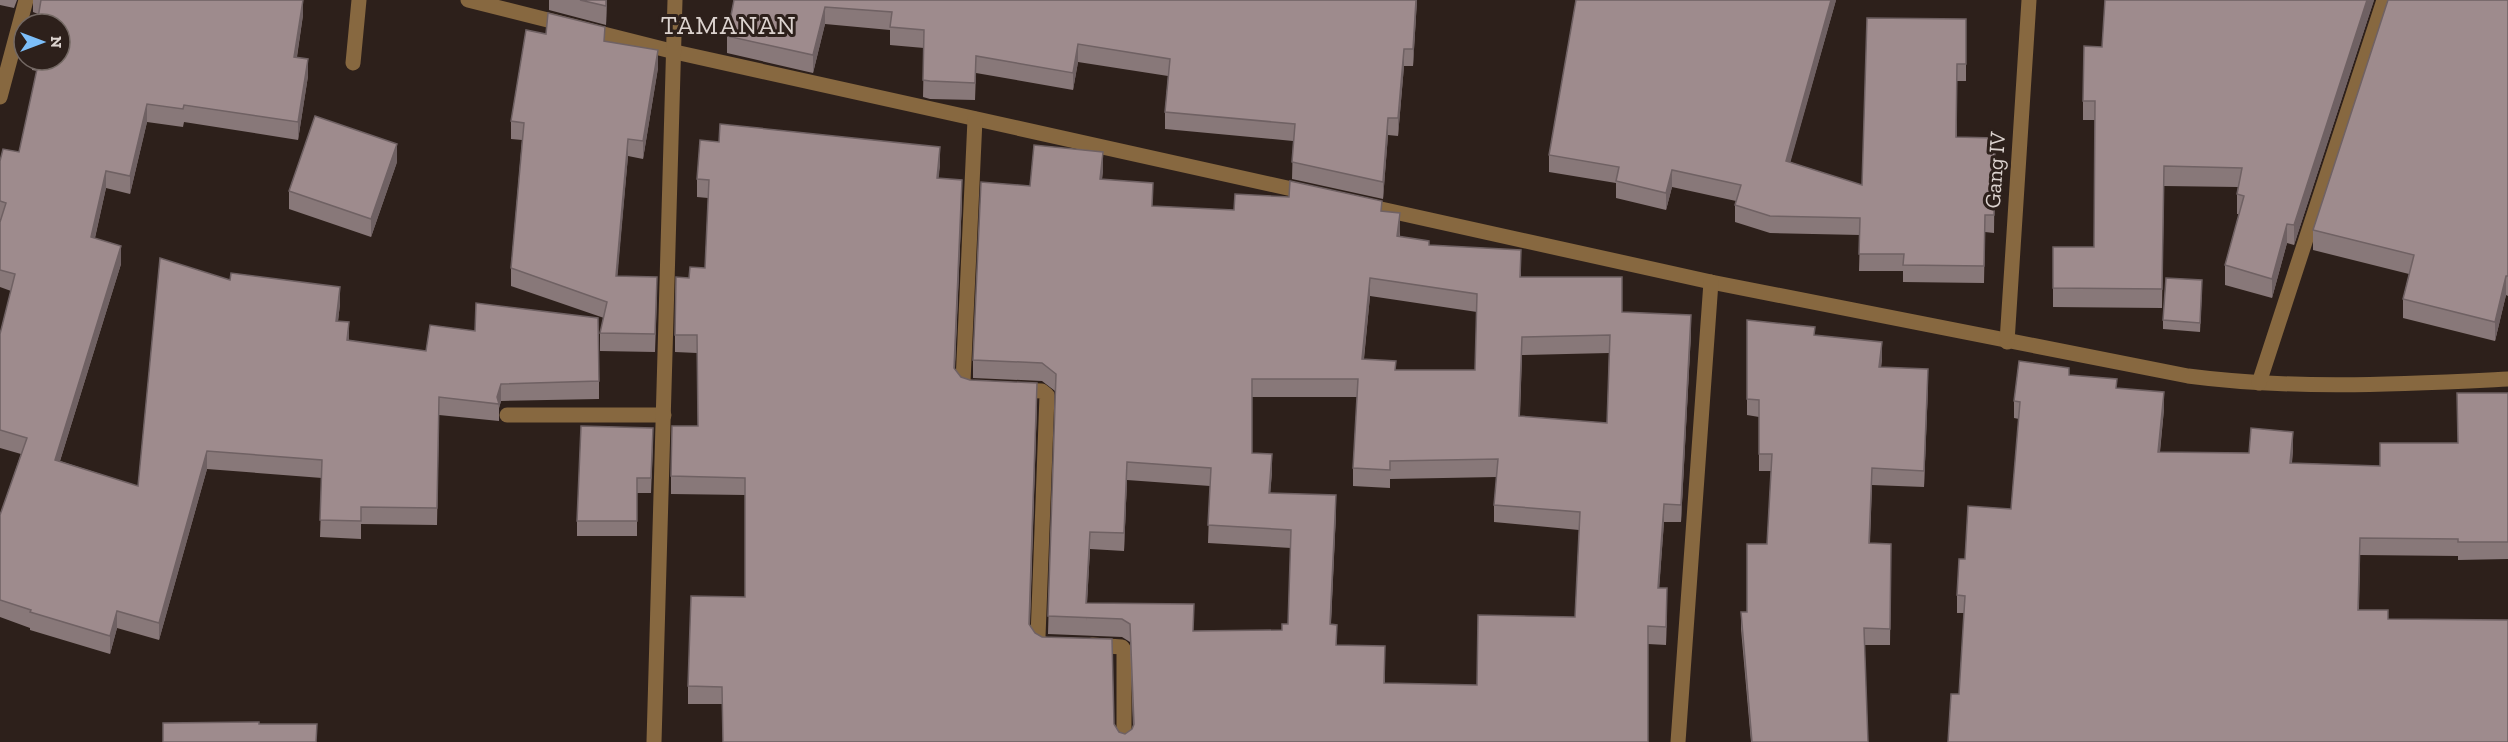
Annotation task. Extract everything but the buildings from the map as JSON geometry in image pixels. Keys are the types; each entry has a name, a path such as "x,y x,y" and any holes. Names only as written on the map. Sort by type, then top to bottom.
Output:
{"street":[{"path":"0,97 26,0"},
{"path":"353,63 359,0"},
{"path":"468,0 675,51 1326,196"},
{"path":"654,742 675,0"},
{"name":"Gang IV","path":"2007,342 2029,0"},
{"path":"2259,383 2384,0"},
{"path":"975,119 963,382 967,387 1042,391 1047,395 1038,637 1043,645 1122,647 1124,742"},
{"path":"1349,201 1710,282 2188,376 2259,383 2418,383 2508,379"},
{"path":"1678,742 1710,282"},
{"path":"507,415 664,415"}],"district":[{"name":"TAMANAN","path":"729,25"}]}
